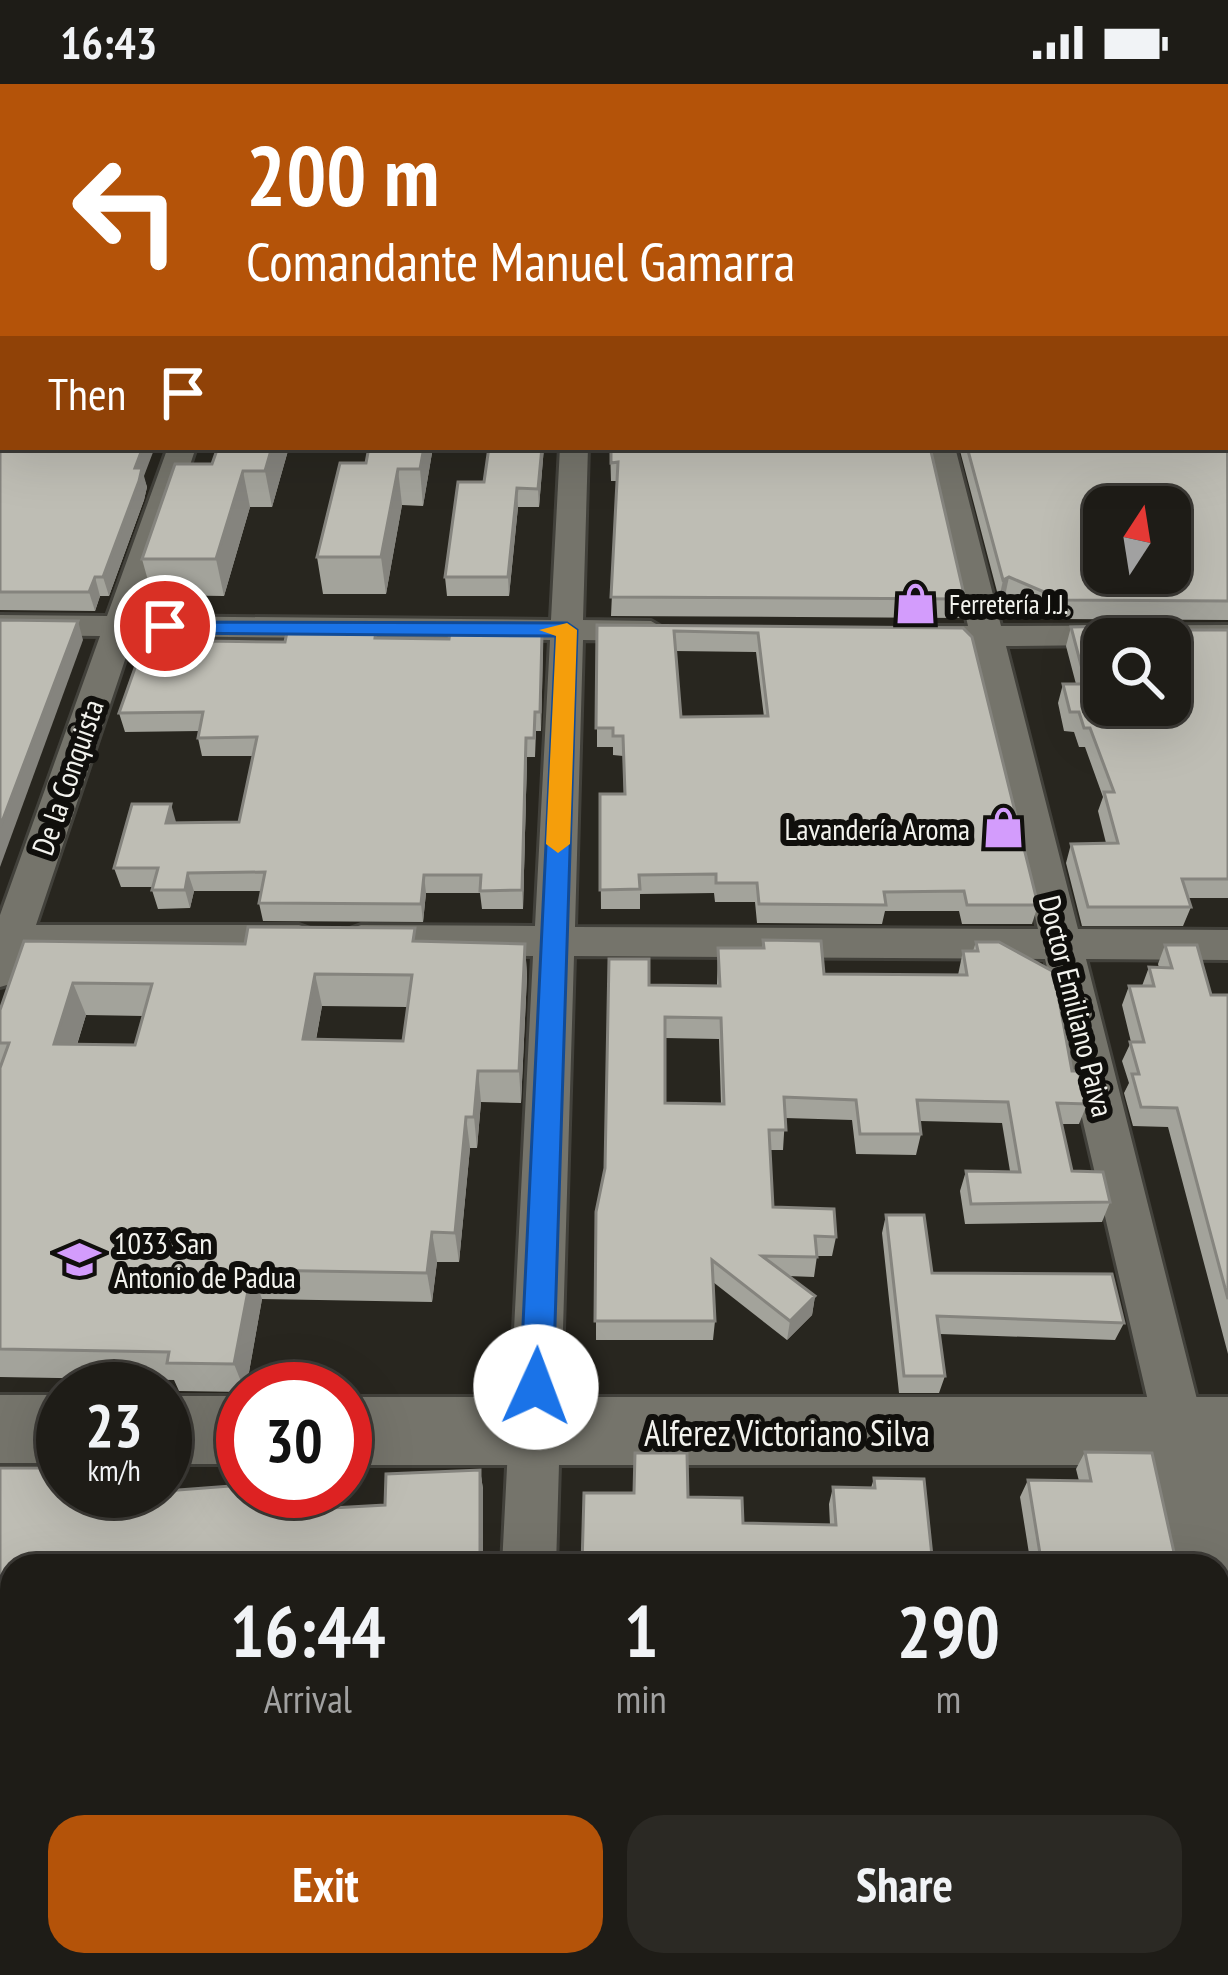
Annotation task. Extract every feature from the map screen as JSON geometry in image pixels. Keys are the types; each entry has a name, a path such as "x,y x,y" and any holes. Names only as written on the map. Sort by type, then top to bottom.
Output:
{"street":[{"name":"De la Conquista","path":"4,950 181,450"},
{"path":"530,1554 574,450"},
{"name":"Doctor Emiliano Paiva","path":"942,450 1062,945 1204,1431 1211,1554"},
{"path":"0,625 683,632"},
{"path":"893,635 1228,635"},
{"path":"4,950 554,940 1228,945"},
{"path":"0,1429 36,1429"},
{"name":"Alferez Victoriano Silva","path":"372,1431 1204,1431"}],"building":[{"path":"0,450 142,450 135,468 142,468 139,481 103,577 95,577 89,592 0,592"},
{"path":"217,450 271,450 265,471 243,471 216,559 142,559 175,464 212,464"},
{"path":"368,450 423,450 420,469 398,469 381,557 317,557 340,463 366,463"},
{"path":"489,450 542,450 538,489 517,488 508,577 445,577 458,482 484,482"},
{"path":"611,450 931,450 965,599 611,597 618,462 611,463"},
{"path":"968,450 1228,450 1228,601 1063,600 1061,592 1044,592 1009,577 1003,580"},
{"path":"0,620 78,621 0,827"},
{"path":"597,625 963,628 972,637 1038,905 967,905 964,891 884,892 886,905 759,904 757,883 716,883 716,874 639,875 640,889 600,890 600,794 625,794 623,736 613,736 613,728 596,728","holes":["674,631 758,633 768,716 681,717"]},
{"path":"1071,627 1083,627 1083,673"},
{"path":"1191,630 1228,630 1228,879 1182,879 1191,907 1088,907 1071,844 1118,843 1104,792 1114,792 1090,728 1084,728 1191,726"},
{"path":"376,631 375,638 449,639 450,632 542,634 540,712 535,712 534,738 526,738 522,890 480,891 481,875 424,875 421,904 259,903 265,872 188,873 185,890 152,890 158,868 114,868 132,804 171,804 166,823 239,822 257,737 198,738 203,712 119,713 141,651 199,652 202,641 285,642 287,632"},
{"path":"1063,684 1083,684 1083,725 1079,712 1070,712"},
{"path":"248,927 415,928 413,941 525,944 519,1071 478,1071 474,1117 466,1117 455,1233 432,1232 427,1273 252,1270 234,1362 167,1362 169,1352 0,1349 0,1068 9,1043 0,1043 0,1010 24,941 245,944","holes":["315,974 412,975 403,1041 303,1039","73,983 152,984 135,1045 54,1044"]},
{"path":"763,940 821,941 824,974 967,975 963,951 978,951 976,942 999,942 1054,972 1072,1071 1079,1071 1087,1104 1057,1103 1072,1171 1103,1172 1110,1202 971,1204 966,1171 1020,1172 1008,1102 917,1100 921,1134 860,1134 856,1100 784,1097 786,1130 769,1130 773,1207 834,1209 836,1237 815,1236 817,1257 762,1256 815,1296 790,1321 712,1260 715,1321 595,1321 596,1212 605,1168 609,959 649,959 649,985 720,986 718,948 764,948","holes":["665,1017 721,1018 724,1104 665,1103"]},
{"path":"1165,945 1197,945 1211,995 1228,995 1228,1299 1177,1108 1141,1107 1132,1074 1139,1074 1130,1042 1144,1042 1129,986 1154,986 1149,967 1172,968"},
{"path":"886,1215 924,1215 932,1273 1112,1274 1124,1323 937,1316 945,1376 904,1376"},
{"path":"1085,1452 1152,1453 1174,1554 1040,1554 1028,1480 1091,1481"},
{"path":"635,1453 687,1453 688,1497 742,1498 743,1523 836,1525 833,1487 875,1488 874,1478 924,1479 932,1554 582,1554 584,1493 634,1493"},
{"path":"0,1468 36,1468 36,1518 192,1518 192,1489 216,1487 216,1518 372,1518 372,1506 385,1505 386,1474 480,1470 480,1554 0,1554"}],"slow traffic":[{"path":"550,630 567,630 558,844"}],"place":[{"name":"Ferretería J.J.","path":"915,604"},
{"name":"Lavandería Aroma","path":"1004,828"},
{"name":"1033 San Antonio de Padua","path":"80,1259"}],"route":[{"path":"165,626 567,630 536,1387"}]}
